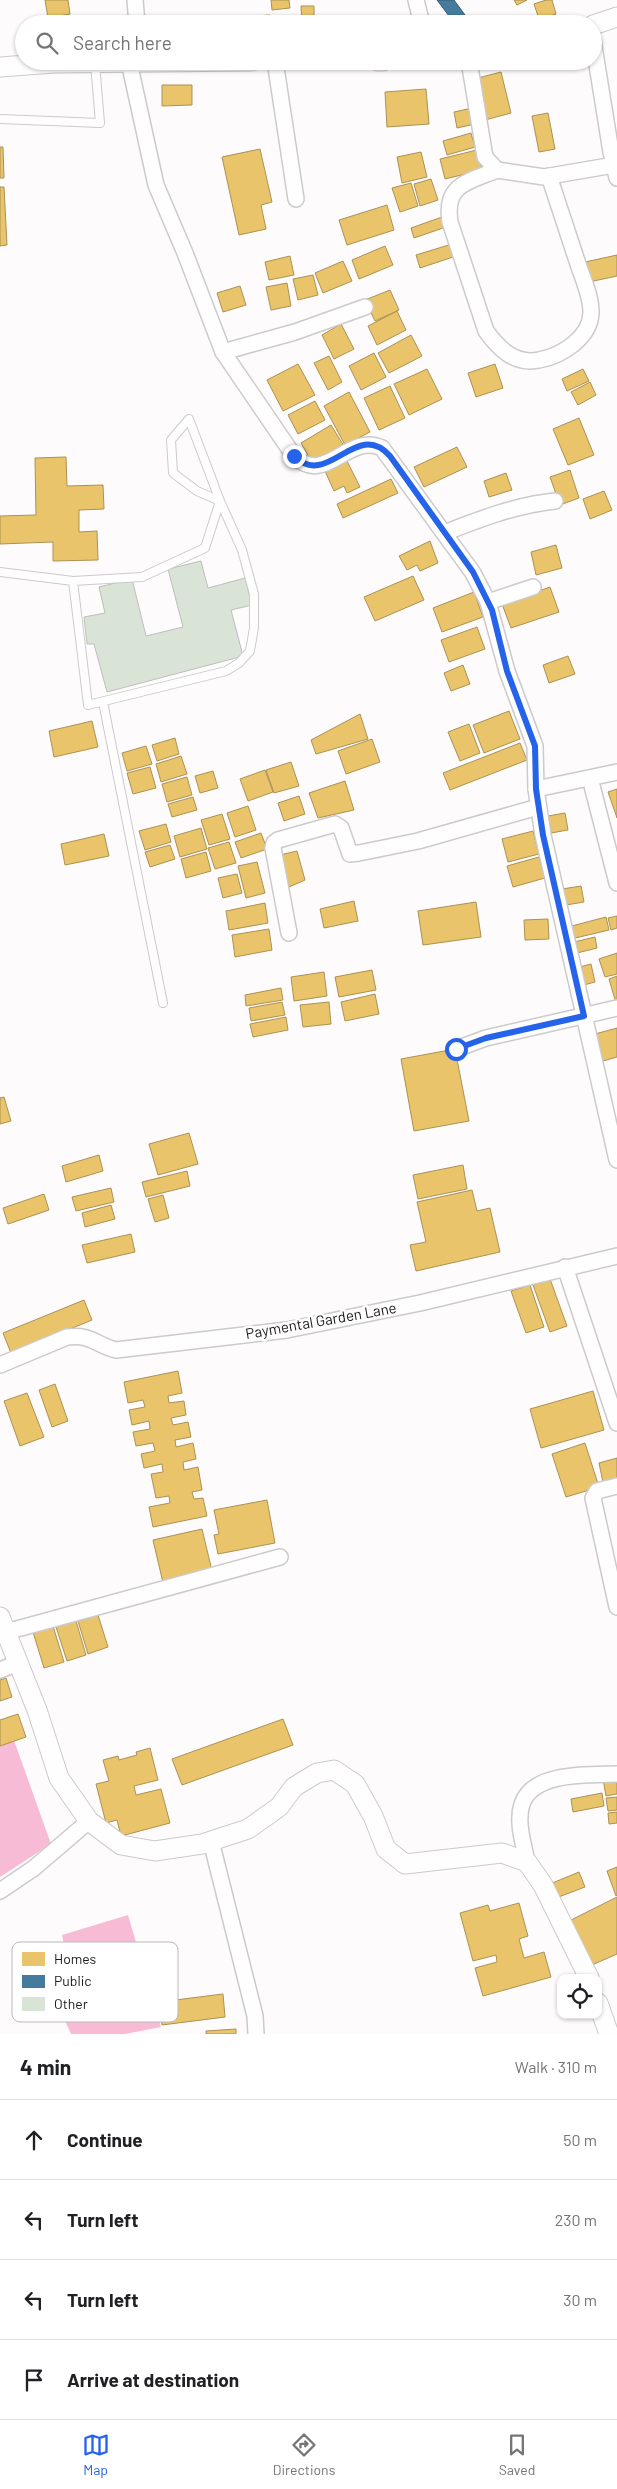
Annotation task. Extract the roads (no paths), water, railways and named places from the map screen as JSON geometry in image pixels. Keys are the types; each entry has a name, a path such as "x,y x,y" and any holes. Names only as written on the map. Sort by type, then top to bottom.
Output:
{"street":[{"path":"135,0 136,15"},
{"path":"416,0 420,15"},
{"path":"602,22 617,17"},
{"path":"0,67 15,66"},
{"path":"131,70 156,185 185,253 223,352 302,464 319,466 361,445 374,444 382,448 473,572 488,602 507,671 535,746 538,806 617,1160"},
{"path":"276,70 296,199"},
{"path":"470,70 485,157 497,170"},
{"path":"549,176 587,291 591,312 586,332 570,348 539,360 516,360 496,346 486,331 450,222 448,208 452,192 459,186 497,170 549,176 615,172 598,70"},
{"path":"223,352 295,332 365,307"},
{"path":"444,533 497,513 536,503 556,501"},
{"path":"488,602 533,587"},
{"path":"536,789 617,772"},
{"path":"590,778 617,883"},
{"path":"289,933 273,848 274,843 278,840 335,824 341,828 350,854 359,853 418,842 538,806"},
{"path":"456,1049 486,1038 617,1008"},
{"name":"Paymental Garden Lane","path":"0,1365 67,1337 92,1338 106,1348 116,1350 287,1330 420,1302 617,1256"},
{"path":"565,1267 617,1424"},
{"path":"617,1486 597,1491 592,1498 617,1606"},
{"path":"280,1556 3,1624 37,1710 59,1778 89,1821 121,1845 155,1851 211,1841 248,1829 280,1807 294,1787 317,1773 334,1770 355,1784 373,1816 386,1849 405,1864 502,1853 526,1862"},
{"path":"0,1670 18,1663"},
{"path":"588,1974 543,1885 526,1862 520,1822 522,1804 530,1792 546,1781 565,1776 617,1774"},
{"path":"0,1891 34,1868 89,1821"},
{"path":"211,1841 256,2016 256,2034"},
{"path":"602,2014 609,2034"}],"lane":[{"path":"0,118 100,123 96,70"},
{"path":"73,580 88,705 226,671 239,663 250,651 254,628 254,594 242,550 220,500 189,419 171,440 173,473 197,492 220,500"},
{"path":"0,572 73,580 142,577 205,548 220,500"},
{"path":"103,702 163,1004"}]}
